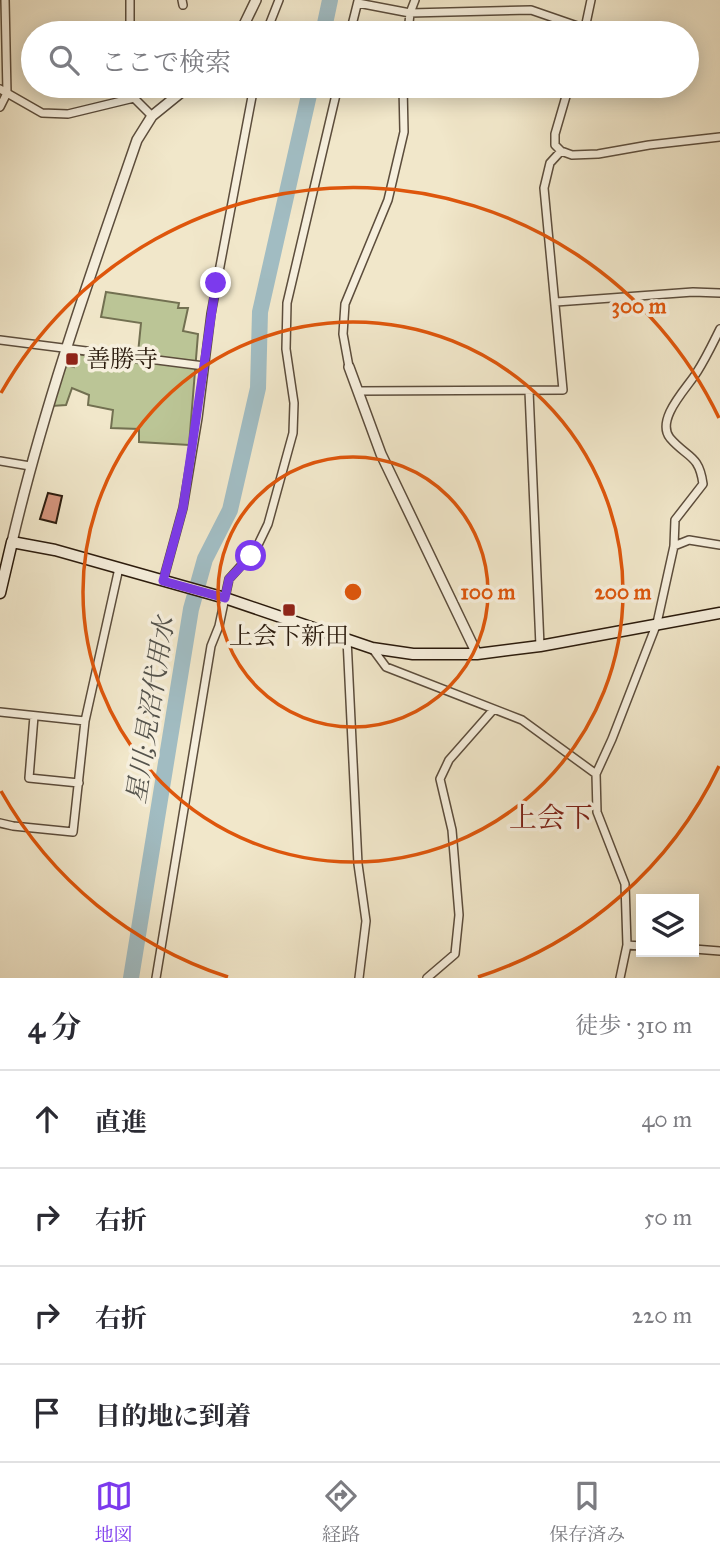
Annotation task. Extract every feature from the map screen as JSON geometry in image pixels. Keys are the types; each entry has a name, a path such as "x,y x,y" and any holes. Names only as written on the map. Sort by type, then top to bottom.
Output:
{"main road":[{"path":"0,593 12,542 55,550 212,594 373,648 413,654 477,654 540,646 720,613"}],"street":[{"path":"0,107 4,91 5,0"},
{"path":"130,0 130,21"},
{"path":"246,21 256,0"},
{"path":"271,21 279,0"},
{"path":"409,21 415,0"},
{"path":"531,10 533,0"},
{"path":"587,21 591,0"},
{"path":"353,21 358,2 410,13 531,10 559,21"},
{"path":"4,91 43,113 68,114 135,98 152,116"},
{"path":"12,542 30,467 65,348 137,140 152,116 174,98"},
{"path":"163,581 183,508 211,314 252,98"},
{"path":"156,978 211,646 219,626 229,579 251,556 264,536 293,433 294,403 286,349 287,303 335,98"},
{"path":"404,98 404,132 388,200 345,304 343,334 349,367 381,454 477,654"},
{"path":"566,98 555,134 555,145 572,155 598,154 720,137"},
{"path":"359,391 563,390 544,188 550,163 561,150"},
{"path":"556,302 693,292 720,293"},
{"path":"621,978 627,945 625,884 597,812 596,774 657,623 674,546 675,520 703,484 700,465 668,435 666,425 671,408 696,374 720,329"},
{"path":"0,340 204,366"},
{"path":"529,391 540,646"},
{"path":"0,461 30,467"},
{"path":"674,546 689,540 720,545"},
{"path":"0,823 73,832 85,721 119,568"},
{"path":"347,639 358,864 366,921 359,978"},
{"path":"373,648 386,667 522,720 596,774"},
{"path":"427,978 455,954 459,915 452,830 440,779 449,760 493,710"},
{"path":"0,712 85,721"},
{"path":"34,716 29,778 79,783"},
{"path":"627,945 636,946"},
{"path":"699,949 720,951"}],"green space":[{"path":"106,292 179,303 178,308 188,308 183,331 198,334 189,445 139,442 139,429 111,428 113,410 88,405 89,395 72,388 66,405 52,406 65,365 74,367 77,354 137,363 141,323 101,317"}],"building":[{"path":"48,493 62,496 56,523 40,519"}],"waterway":[{"name":"星川;見沼代用水","path":"326,21 330,0"},
{"name":"星川;見沼代用水","path":"131,978 191,609 205,559 230,510 258,388 260,312 308,98"}],"place":[{"name":"善勝寺","path":"72,359"},
{"name":"上会下新田","path":"289,610"}],"district":[{"name":"上会下","path":"551,817"}],"route":[{"path":"216,283 183,508 163,581 225,598 229,579 251,556"}]}
